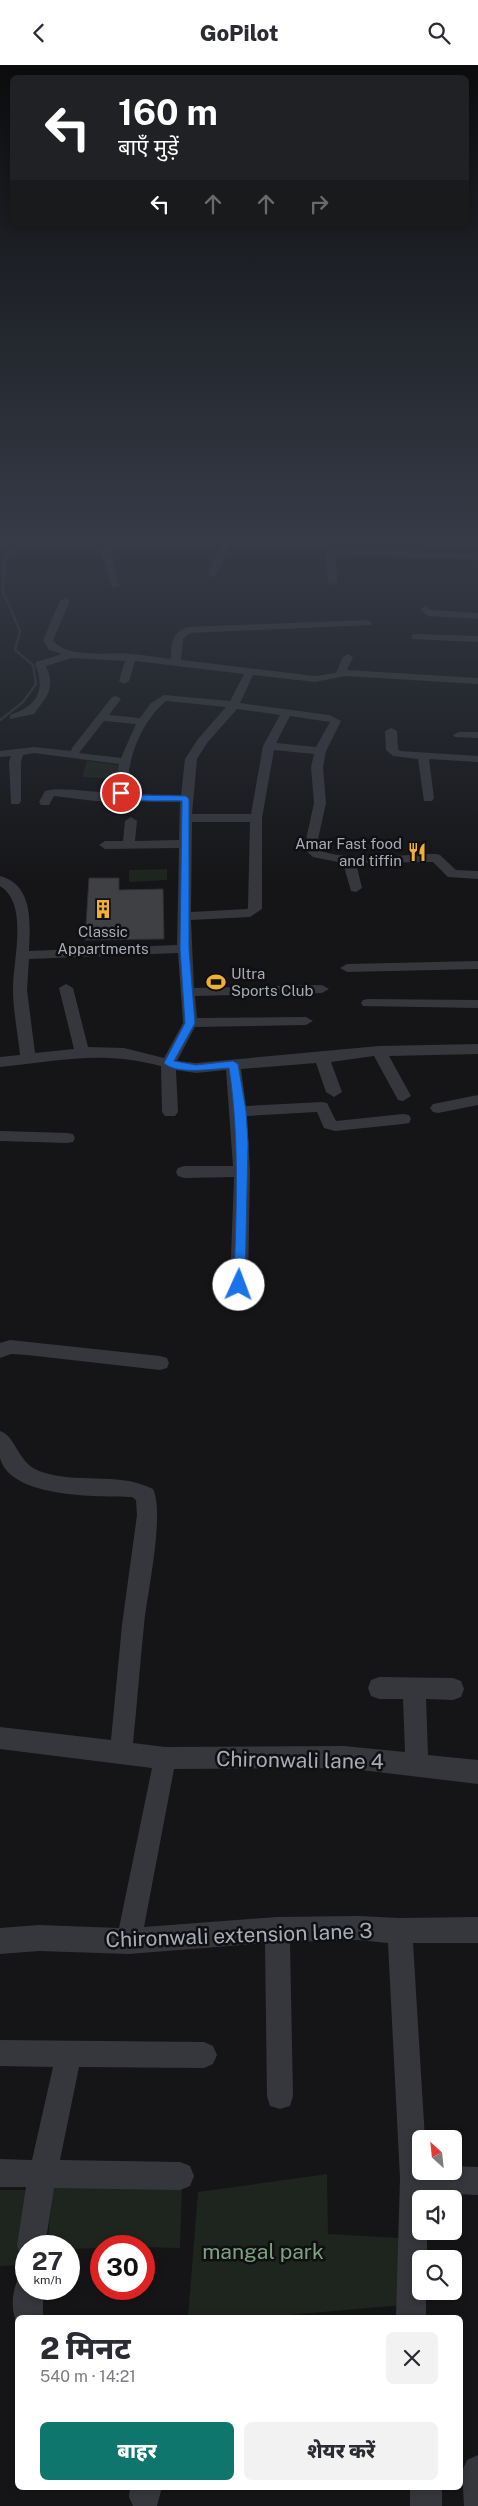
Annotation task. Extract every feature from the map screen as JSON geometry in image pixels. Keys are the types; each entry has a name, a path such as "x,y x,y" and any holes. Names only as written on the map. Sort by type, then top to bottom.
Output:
{"street":[{"path":"14,717 30,712 45,691 45,676 40,664 70,655 131,657 315,679 328,678 340,674 478,681"},
{"path":"176,655 176,663"},
{"path":"124,681 131,657"},
{"path":"340,674 348,657"},
{"path":"170,1112 168,1063 190,1023 189,992 186,981 184,949 186,799 191,759 196,749 234,705 250,671"},
{"path":"124,796 121,793 126,761 142,721 166,698 329,718 336,721 320,751 316,775 320,803 310,849 312,853 320,857 348,859 436,857 452,874 478,875"},
{"path":"76,750 116,699"},
{"path":"185,916 254,911 256,818 269,746 287,712"},
{"path":"101,718 142,721"},
{"path":"392,731 394,753 423,757 478,759"},
{"path":"478,735 461,740 478,745"},
{"path":"269,746 320,751"},
{"path":"15,801 15,762 9,753 38,750 126,761"},
{"path":"423,757 428,798"},
{"path":"44,802 49,793 52,792 95,797 124,796 186,799"},
{"path":"187,818 256,818"},
{"path":"129,844 131,821"},
{"path":"105,845 186,845"},
{"path":"348,859 356,889"},
{"path":"0,880 17,894 23,906 20,990 28,1060"},
{"path":"22,955 184,949"},
{"path":"347,968 478,965"},
{"path":"66,988 82,1053"},
{"path":"189,992 322,989"},
{"path":"368,1003 478,1004"},
{"path":"190,1023 306,1021"},
{"path":"0,1062 82,1053 123,1053 196,1068 322,1058 380,1051 478,1049"},
{"path":"380,1051 403,1096"},
{"path":"322,1058 334,1092"},
{"path":"233,1064 241,1111 242,1171 239,1285"},
{"path":"438,1108 478,1100"},
{"path":"241,1111 322,1107 330,1124 335,1126 403,1119"},
{"path":"0,1136 68,1138"},
{"path":"184,1172 242,1171"},
{"path":"0,1351 10,1347 27,1348 160,1363"},
{"path":"0,1439 13,1462 32,1478 54,1483 134,1489 146,1495 147,1515 133,1625 121,1754"},
{"path":"379,1687 452,1689"},
{"path":"414,1689 417,1765"},
{"name":"Chironwali lane 4","path":"0,1738 165,1758 344,1757 478,1772"},
{"path":"129,1941 165,1758"},
{"name":"Chironwali extension lane 3","path":"0,1941 39,1939 129,1941 277,1930 358,1927 400,1931 478,1930"},
{"path":"277,1930 280,2096"},
{"path":"400,1931 412,2142"},
{"path":"0,2053 204,2055"},
{"path":"33,2235 44,2172 70,2053"},
{"path":"0,2173 44,2172 180,2176"},
{"path":"411,2315 414,2180"},
{"path":"462,2180 478,2181"},
{"path":"28,2300 28,2315"},
{"path":"478,2471 478,2502"},
{"path":"426,2490 426,2506"}],"green space":[{"path":"87,761 124,766 121,779 82,777"},
{"path":"167,869 167,880 129,882 129,870"},
{"name":"mangal park","path":"327,2174 328,2234 400,2238 402,2305 289,2315 188,2315 198,2192"},
{"path":"182,2186 180,2248 155,2247 155,2235 90,2235 90,2248 80,2249 80,2235 49,2235 51,2187"},
{"path":"0,2190 28,2190 24,2235 15,2235 15,2265 0,2266"}],"building":[{"path":"89,878 119,878 119,890 163,889 164,939 85,940"}],"waterway":[{"path":"0,720 23,702 36,684 33,665 21,655"}],"place":[{"name":"Amar Fast food and tiffin","path":"417,852"},
{"name":"Classic Appartments","path":"103,909"},
{"name":"Ultra Sports Club","path":"216,982"}],"route":[{"path":"121,793 128,797 186,799 184,949 186,981 189,992 190,1023 182,1041 168,1063 181,1067 196,1068 233,1064 241,1111 242,1143 242,1226 239,1285"}]}
